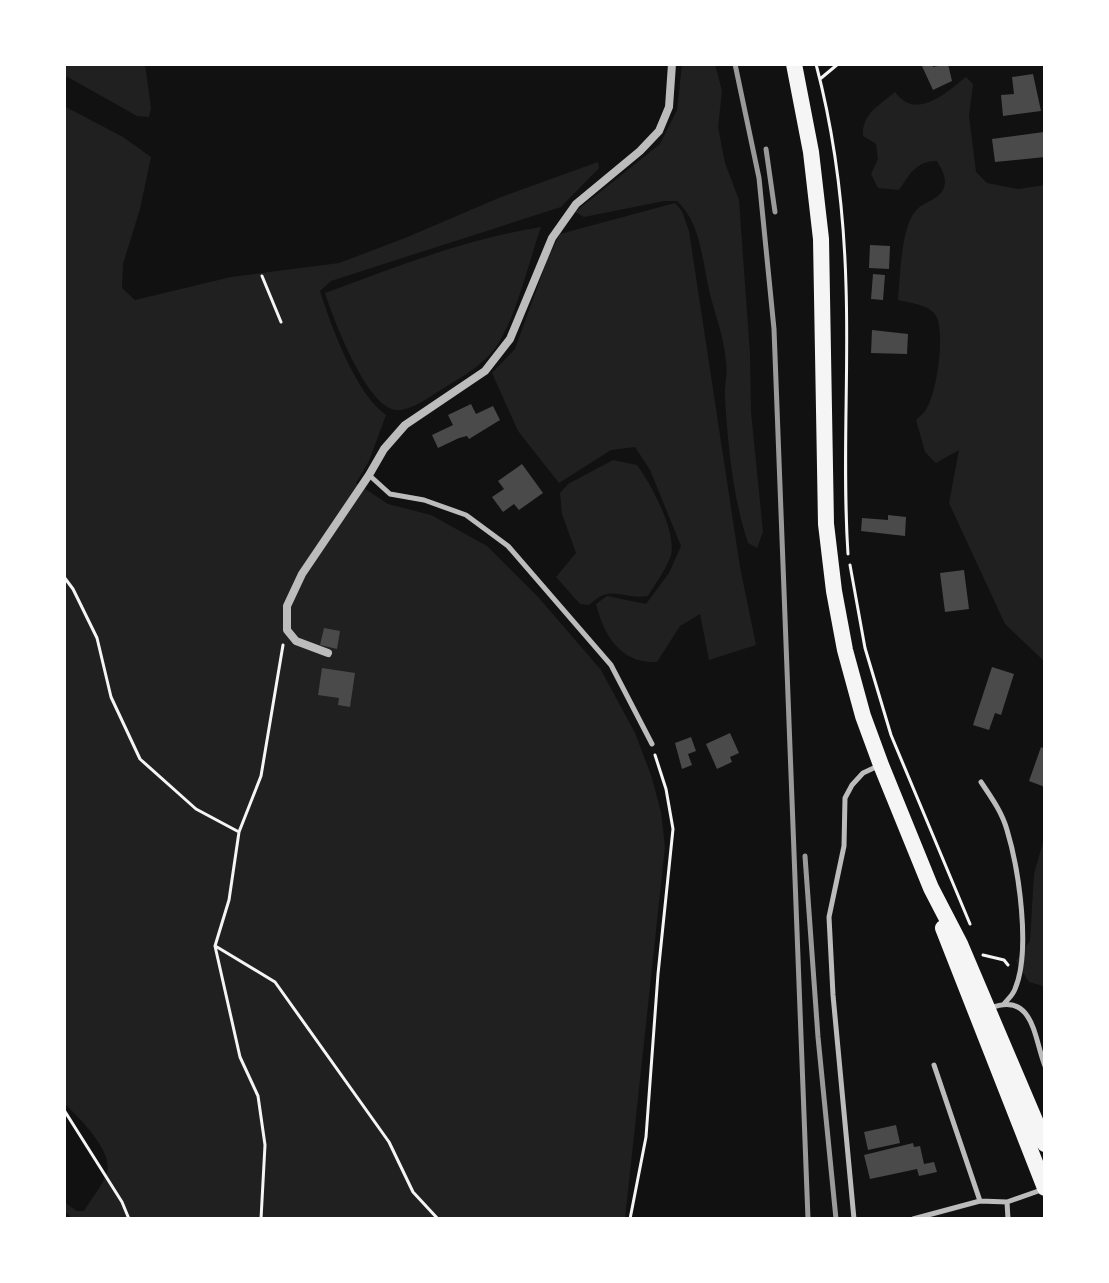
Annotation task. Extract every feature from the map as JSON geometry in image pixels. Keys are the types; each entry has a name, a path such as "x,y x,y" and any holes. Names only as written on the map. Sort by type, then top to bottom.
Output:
{"main road":[{"path":"794,64 811,152 821,239 824,467 831,572 853,683 881,765 931,888 989,1009 1045,1144"},
{"path":"989,1009 1045,1189"}],"street":[{"path":"328,653 296,641 287,630 287,606 302,574 384,449 405,425 485,371 510,339 552,238 576,204 640,151 659,131 669,107 672,64"}],"lane":[{"path":"369,475 390,494 424,500 466,515 508,546 611,665 652,744"},
{"path":"854,1219 833,995 829,917 844,846 845,798 863,773 881,765"},
{"path":"981,782 1000,810 1008,831 1023,926 1015,991 989,1009"},
{"path":"989,1009 1020,1007 1027,1014 1045,1066"},
{"path":"934,1065 980,1201"},
{"path":"913,1219 980,1201 1007,1202 1045,1189"},
{"path":"1007,1202 1008,1219"}],"path":[{"path":"816,64 840,192 844,249 844,468 851,577 869,662 887,723 951,879"},
{"path":"820,79 838,64"},
{"path":"262,276 281,322"},
{"path":"64,577 97,638 111,697 140,759 196,809 239,832"},
{"path":"261,1219 265,1145 258,1096 240,1057 215,946 229,900 239,832 261,776 287,630"},
{"path":"630,1219 646,1137 673,829 666,789 652,744"},
{"path":"215,946 275,982 389,1142 413,1192 438,1219"},
{"path":"983,955 1004,960 1018,977"},
{"path":"64,1110 122,1202 129,1219"}],"shaded area":[{"path":"64,64 145,64 151,108 149,117 137,116 64,75"},
{"path":"682,64 715,64 722,91 718,127 725,163 739,200 751,412 763,532 757,548 748,543 738,508 728,435 725,352 690,218 677,201 584,217 575,212 660,144 677,110"},
{"path":"966,77 973,84 969,116 976,172 987,183 1018,189 1045,185 1045,662 1005,624 949,503 959,450 936,463 925,452 916,420 925,411 933,391 939,361 940,332 938,320 931,310 898,300 902,255 910,221 917,209 943,190 944,175 937,161 924,163 914,170 899,190 878,188 871,174 878,159 876,144 863,136 868,116 895,92 903,100 921,104 940,96"},
{"path":"64,106 123,137 151,157 140,209 123,264 122,288 135,300 231,277 339,263 501,197 598,162 599,168 561,207 331,281 320,291 355,376 386,415 369,461 356,483 388,504 431,515 487,546 539,598 601,670 635,733 651,775 661,812 665,847 625,1219 72,1219 64,1210 64,1202 77,1211 84,1211 105,1177 107,1163 93,1134 64,1103"},
{"path":"675,203 682,211 689,231 740,567 756,645 709,660 700,614 680,626 657,662 633,658 616,646 604,627 596,604 607,596 646,604 669,573 681,546 650,470 635,447 611,450 559,483 518,431 492,373 515,349 548,258 560,234"},
{"path":"541,227 511,318 493,351 472,370 408,408 397,410 386,406 374,395 353,360 325,293 458,246"},
{"path":"613,460 637,465 649,484 671,536 670,558 648,596 611,594 597,598 589,605 580,604 556,577 576,553 562,514 560,493 568,484"},
{"path":"1045,835 1043,986 1029,982 1016,961 1030,941 1034,874"}],"building":[{"path":"921,64 932,64 933,67 948,64 952,81 933,90"},
{"path":"1033,74 1041,111 1003,116 1001,95 1014,94 1012,77"},
{"path":"1044,132 1045,157 995,162 992,139"},
{"path":"870,245 890,246 889,269 869,268"},
{"path":"873,274 885,275 883,300 871,299"},
{"path":"872,330 908,334 907,354 871,353"},
{"path":"471,404 476,414 493,406 500,420 469,439 467,436 459,438 438,448 432,435 453,425 448,415"},
{"path":"522,464 543,493 519,510 514,504 503,512 492,497 504,489 498,481"},
{"path":"888,515 906,517 905,536 861,531 862,518 888,520"},
{"path":"964,570 969,609 945,612 940,573"},
{"path":"324,628 340,631 337,649 320,645"},
{"path":"992,667 1014,674 1001,715 995,713 989,730 973,725"},
{"path":"322,668 355,673 350,707 338,705 339,698 318,695"},
{"path":"730,733 739,753 730,757 732,762 717,769 706,744"},
{"path":"691,737 696,751 688,754 692,765 682,769 675,743"},
{"path":"1041,747 1045,749 1045,787 1029,781"},
{"path":"896,1125 900,1143 868,1150 864,1132"},
{"path":"913,1143 914,1147 920,1146 924,1164 934,1162 937,1172 919,1176 917,1169 870,1179 864,1155"}],"railway":[{"path":"735,64 759,178 774,329 808,1219"},
{"path":"766,149 775,212"},
{"path":"805,856 818,1037 836,1219"}]}
